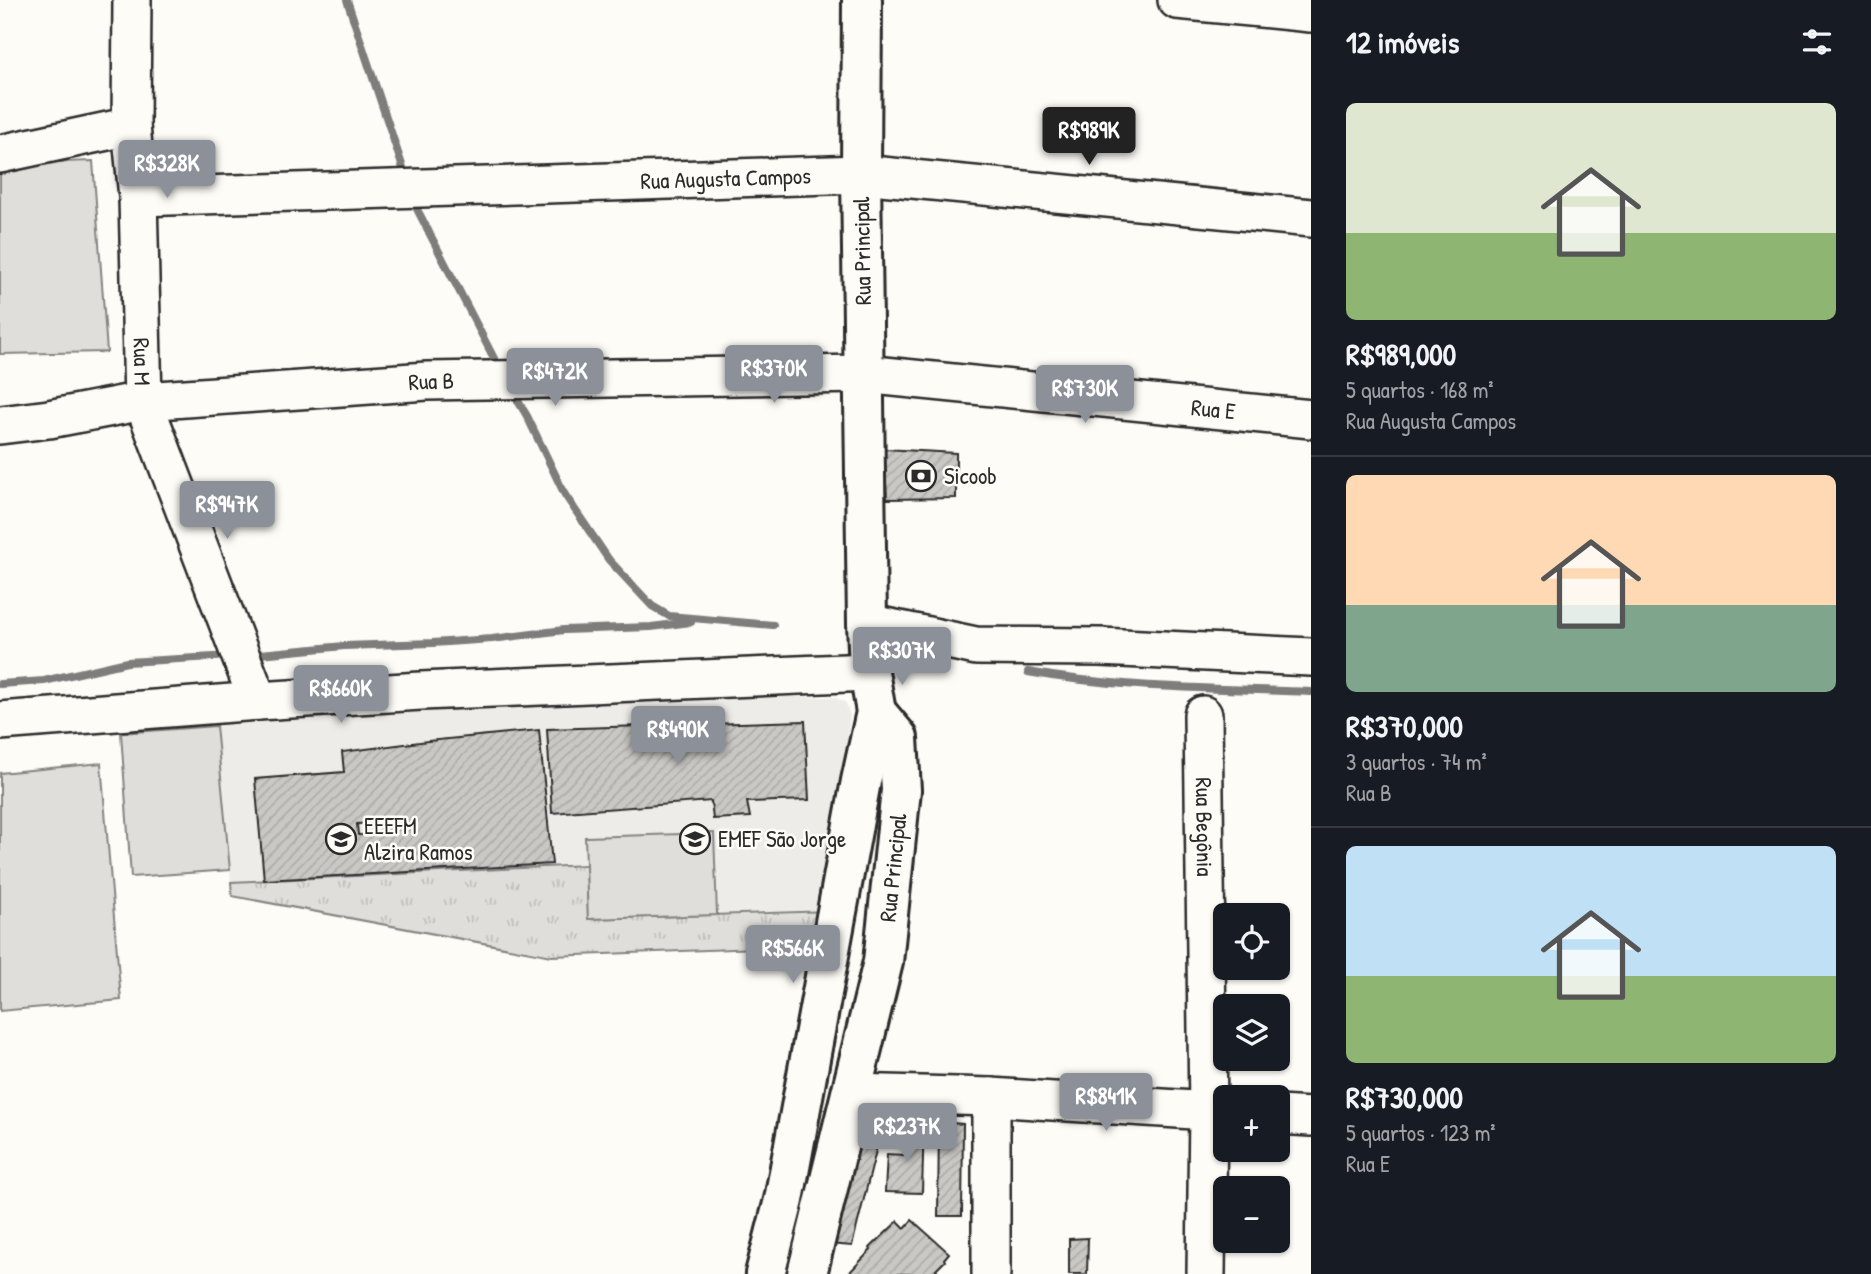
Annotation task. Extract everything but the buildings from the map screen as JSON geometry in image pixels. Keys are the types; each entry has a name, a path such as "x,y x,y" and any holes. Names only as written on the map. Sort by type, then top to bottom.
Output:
{"main road":[{"name":"Rua Principal","path":"765,1274 784,1200 876,712 868,648 861,174 862,0"},
{"name":"Rua Principal","path":"807,1274 883,962 901,790 898,738 876,712"}],"street":[{"name":"Rua M","path":"132,0 131,126 138,197 143,401 258,701"},
{"path":"1177,0 1311,13"},
{"path":"0,154 131,126"},
{"name":"Rua Augusta Campos","path":"138,197 861,174 1311,218"},
{"name":"Rua B","path":"0,425 49,419 143,401 427,381 864,374"},
{"name":"Rua E","path":"864,374 1311,419"},
{"path":"0,721 258,701 435,691 868,648 1100,647 1311,657"},
{"name":"Rua Begônia","path":"1203,715 1216,1085"},
{"path":"852,1093 901,1107 991,1097 1213,1111"},
{"path":"991,1097 991,1274"},
{"path":"1290,1116 1311,1117"},
{"name":"Rua Begônia","path":"1206,1274 1214,1162"}],"shaded area":[{"path":"719,697 834,697 846,703 850,715 829,911 784,947 552,956 232,896 230,870 131,877 121,733 420,710"}],"green space":[{"path":"93,161 107,352 0,354 0,164"},
{"path":"216,726 230,870 131,877 121,733"},
{"path":"101,763 121,1000 0,1011 0,773"},
{"path":"714,833 717,915 588,919 585,837"},
{"path":"586,865 588,919 829,911 825,920 784,947 552,956 232,896 231,882"}],"waterway":[{"path":"347,0 407,180"},
{"path":"413,199 499,368"},
{"path":"512,391 565,495 609,560 652,606 669,616 773,625"},
{"path":"250,655 344,646 492,639 564,630 651,627 691,622"},
{"path":"0,684 44,681 127,662 231,656"},
{"path":"1028,672 1133,685 1311,692"}],"place":[{"name":"Sicoob","path":"921,476"},
{"name":"EEEFM Alzira Ramos","path":"341,839"},
{"name":"EMEF São Jorge","path":"695,839"}]}
